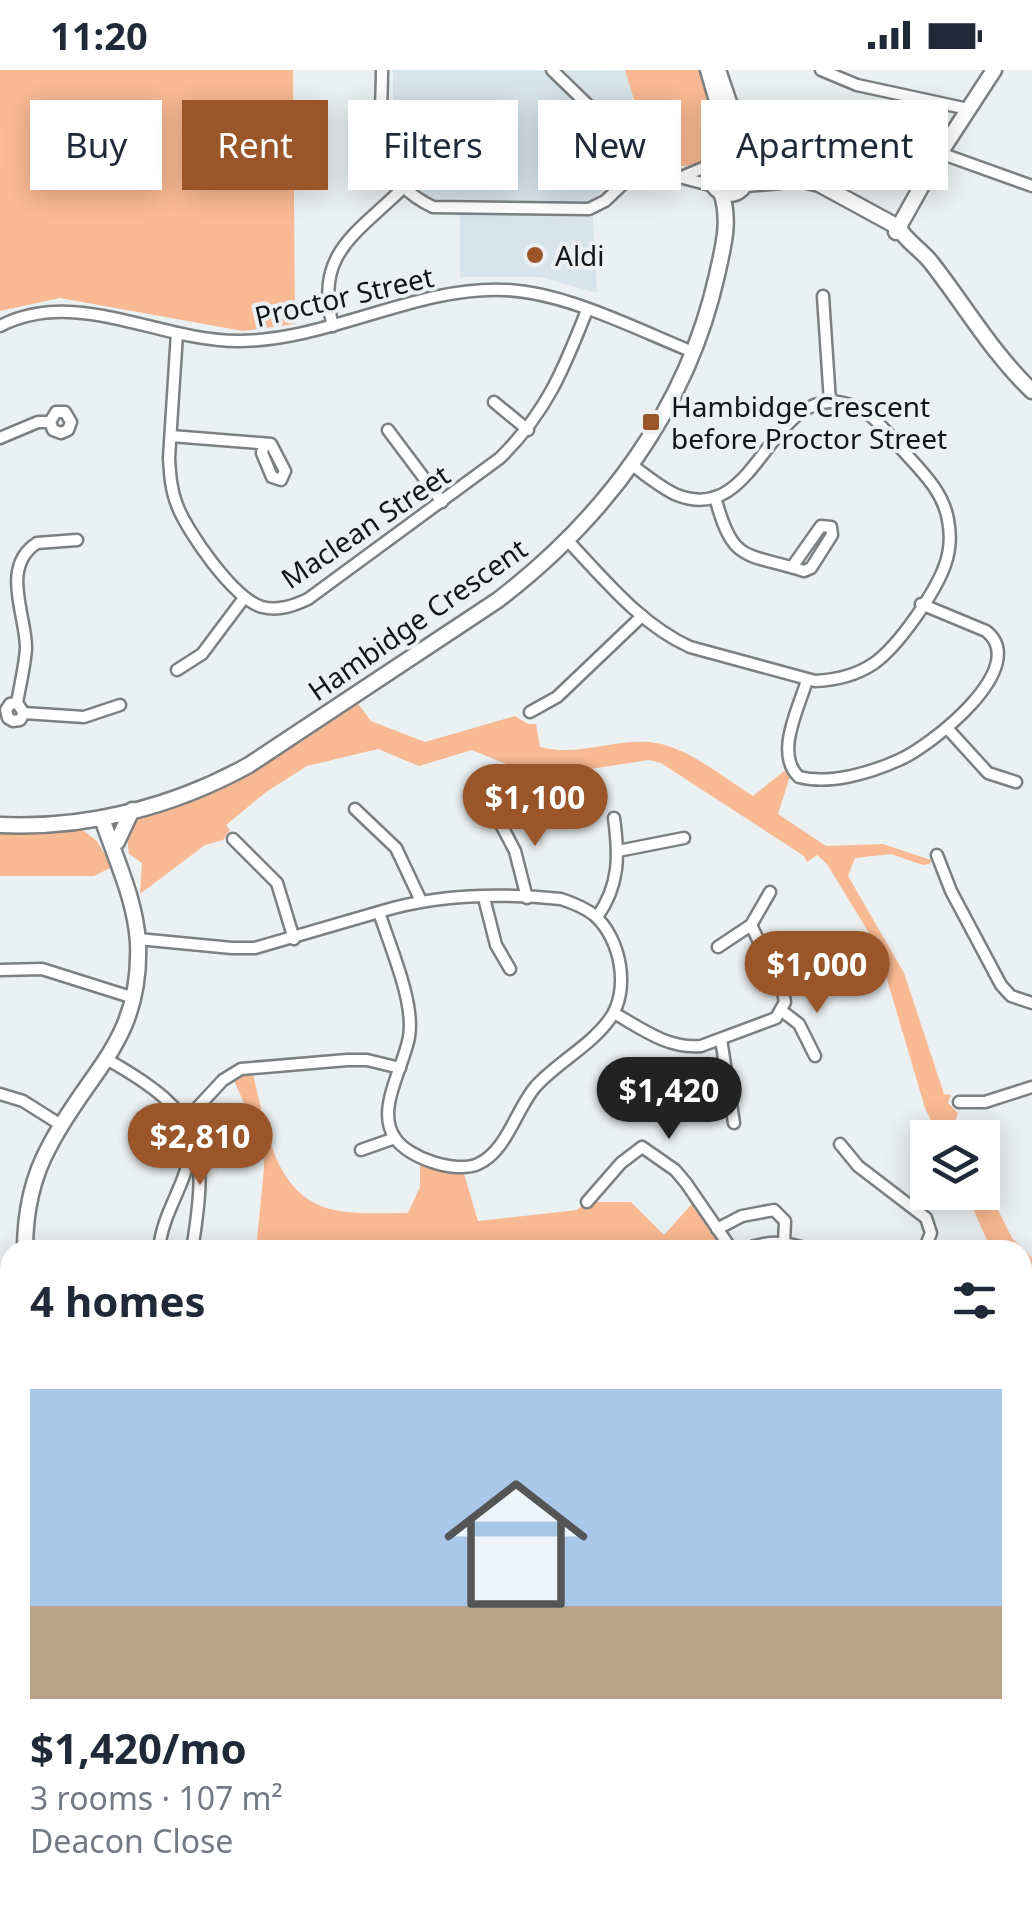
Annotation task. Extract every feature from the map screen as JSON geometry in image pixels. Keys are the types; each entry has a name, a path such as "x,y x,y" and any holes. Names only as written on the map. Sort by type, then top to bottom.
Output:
{"street":[{"path":"382,70 382,100"},
{"path":"552,70 582,100"},
{"path":"708,70 716,100"},
{"path":"718,70 728,100"},
{"path":"822,70 857,85 968,110"},
{"path":"948,141 994,70"},
{"path":"948,156 1032,186"},
{"path":"333,326 326,290 333,262 401,190"},
{"path":"409,190 423,203 444,210 581,210 605,201 616,190"},
{"name":"Hambidge Crescent","path":"718,190 727,220"},
{"name":"Hambidge Crescent","path":"0,825 78,822 192,793 248,765 498,600 568,542 632,466 666,410 693,352 714,287 727,220 742,190"},
{"path":"817,190 894,228 926,256 1000,356 1032,391"},
{"path":"894,228 917,190"},
{"name":"Proctor Street","path":"0,326 26,316 70,311 177,333 232,341 262,340 483,290 533,292 693,352"},
{"path":"823,296 830,402"},
{"name":"Maclean Street","path":"244,598 276,609 296,605 500,458 528,430 563,372 587,310"},
{"path":"177,333 170,476 178,508 244,598 202,654 177,670"},
{"path":"494,402 528,430"},
{"path":"568,542 664,634 690,647 806,680 840,678 872,664 893,645 943,569 949,546 949,522 942,499 874,418 850,404 830,402 803,410 742,481 715,497 693,499 678,495 632,466"},
{"path":"0,438 38,422 50,422"},
{"path":"388,430 442,502"},
{"path":"170,436 264,444"},
{"path":"715,497 724,530 736,548 792,567 810,568 832,535 831,527 821,526 792,567"},
{"path":"78,540 44,542 30,548 23,559 16,584 26,646 20,708 84,717 120,705"},
{"path":"0,586 16,584"},
{"path":"806,680 787,752 791,769 799,777 836,778 876,770 901,760 948,729 983,690 999,664 1001,650 986,631 921,604"},
{"path":"530,712 557,696 642,616"},
{"path":"948,729 988,773 1016,782"},
{"path":"354,809 396,848 420,900"},
{"path":"114,843 132,810"},
{"path":"25,1240 38,1172 61,1125 108,1060 134,998 138,939 106,817"},
{"path":"498,817 520,864 528,898"},
{"path":"598,918 615,883 618,852 614,818"},
{"path":"78,822 114,843"},
{"path":"618,852 684,838"},
{"path":"233,839 276,883 294,939"},
{"path":"937,856 1000,985 1011,996 1032,1003"},
{"path":"718,947 751,926 770,892"},
{"path":"484,898 496,946 510,970"},
{"path":"138,939 254,948 420,900 560,899 598,918 614,943 620,968 614,1014 535,1087 498,1147 479,1164 455,1167 412,1153 395,1138 388,1113 408,1040 410,1011 379,912"},
{"path":"614,1014 675,1046 701,1046 769,1022 782,1011 784,992 751,926"},
{"path":"0,970 42,969 134,998"},
{"path":"782,1011 799,1024 815,1056"},
{"path":"721,1039 734,1123"},
{"path":"108,1060 161,1093 186,1125 198,1153 202,1184 194,1240"},
{"path":"162,1240 165,1218 190,1160 186,1125 223,1080 240,1069 347,1060 400,1068"},
{"path":"959,1102 985,1102 1032,1087"},
{"path":"0,1094 23,1101 61,1125"},
{"path":"361,1150 395,1138"},
{"path":"840,1144 858,1166 926,1218 931,1234 928,1240"},
{"path":"587,1202 642,1147 675,1170 725,1240"},
{"path":"717,1228 742,1216 774,1210 785,1221 784,1240"}],"shaded area":[{"path":"0,70 293,70 293,100 182,100 182,190 294,190 295,324 243,331 60,298 0,311"},
{"path":"393,70 633,71 632,100 538,100 538,190 602,190 592,201 597,293 541,277 460,277 460,217 419,190 518,190 518,100 393,100"},
{"path":"625,70 699,70 712,100 701,100 701,162 681,166 681,100 634,100"},
{"path":"356,701 371,721 425,742 515,716 536,724 540,747 554,750 635,742 663,744 690,755 753,796 788,768 791,773 778,814 826,846 883,844 931,860 923,865 891,854 855,858 848,876 904,973 944,1094 951,1095 948,1103 958,1113 955,1120 931,1120 886,976 886,961 827,864 817,855 807,862 804,856 661,763 649,760 538,777 472,750 419,766 378,749 307,766 266,792 226,825 230,830 223,840 205,845 140,894 142,863 129,854 128,841 131,827 143,815"},
{"path":"81,829 97,841 112,867 94,876 0,876 0,833"},
{"path":"251,1067 266,1130 282,1170 310,1200 330,1209 408,1213 420,1187 420,1156 462,1167 478,1221 577,1210 587,1202 631,1202 664,1235 697,1198 725,1240 257,1240 263,1145 231,1074"},
{"path":"974,1210 998,1210 1014,1240 987,1240"}],"place":[{"name":"Aldi","path":"535,255"},
{"name":"Hambidge Crescent before Proctor Street","path":"651,422"}]}
